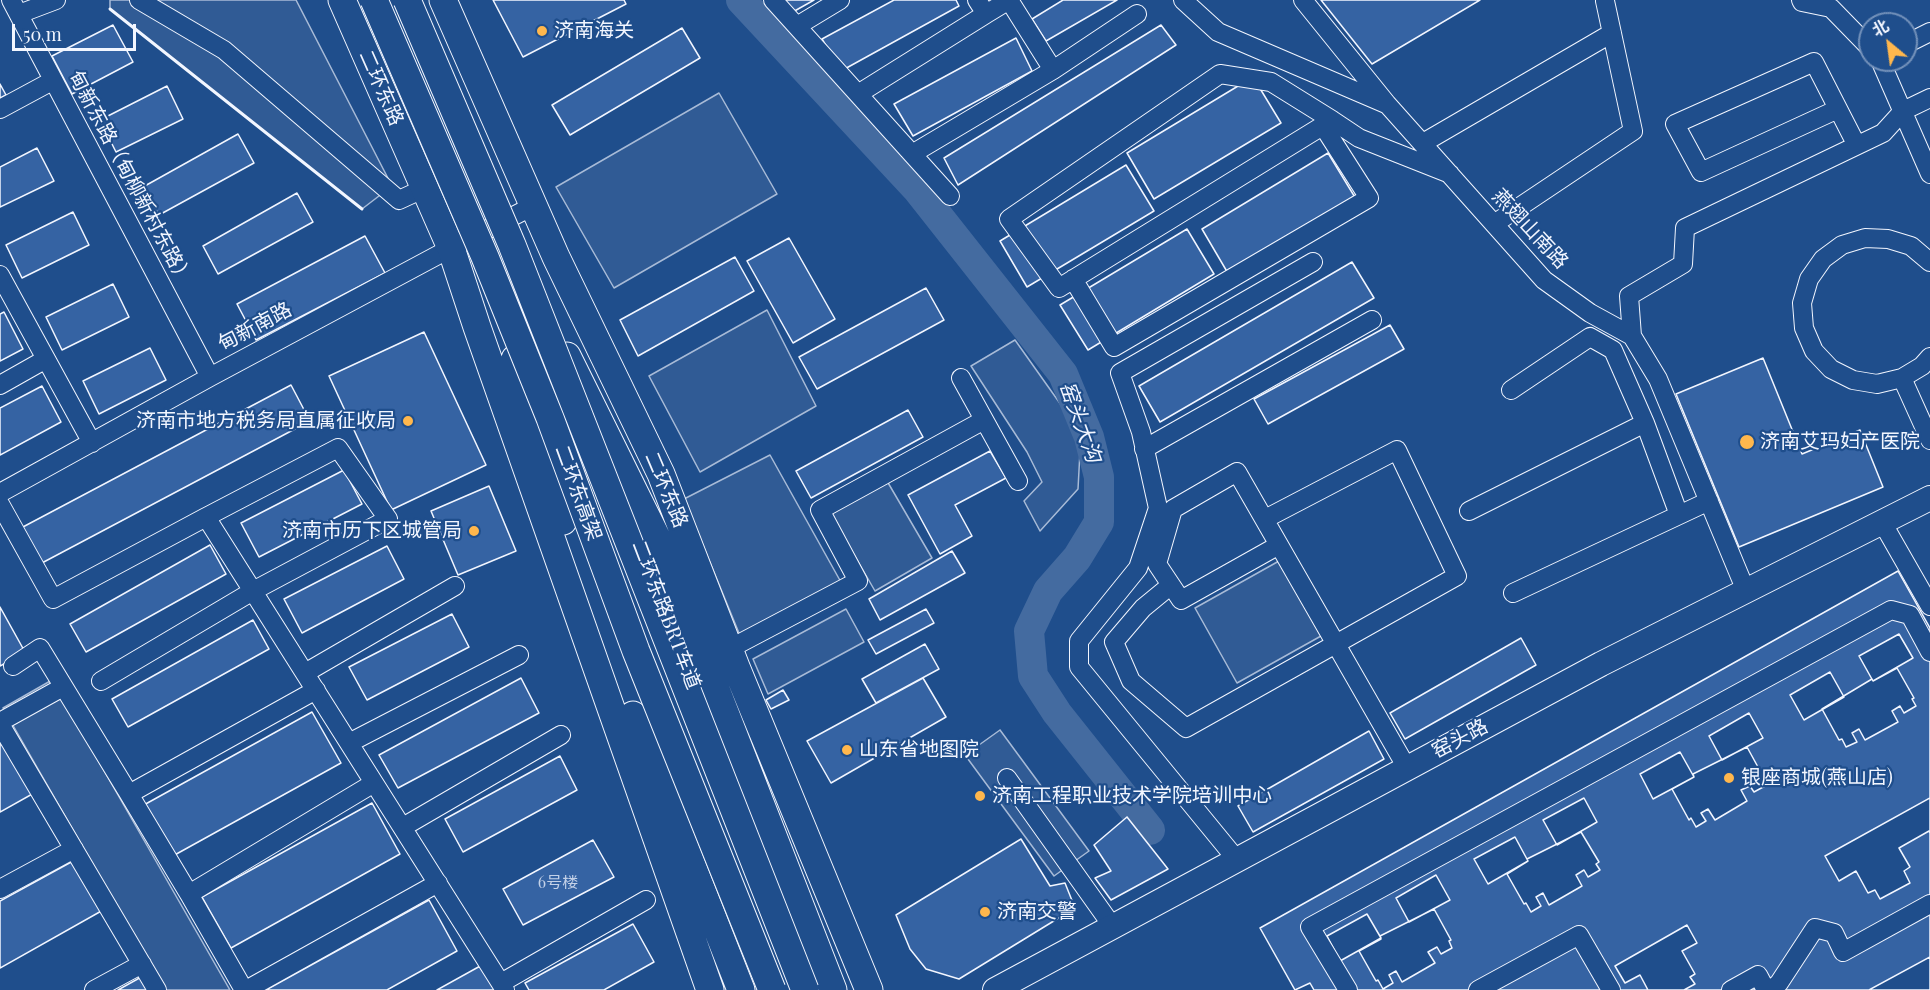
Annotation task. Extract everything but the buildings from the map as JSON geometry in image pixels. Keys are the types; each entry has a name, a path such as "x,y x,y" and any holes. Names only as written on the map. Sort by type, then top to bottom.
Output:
{"highway":[{"name":"二环东路","path":"342,0 451,248 710,990"},
{"name":"二环东高架","path":"374,0 500,253 550,418 636,651 772,990"},
{"name":"二环东高架","path":"407,0 500,253 805,990"},
{"name":"二环东路","path":"443,0 556,257 661,474 729,649 869,990"},
{"path":"500,253 583,587 741,990"},
{"path":"500,253 657,538 833,990"}],"main road":[{"name":"窑头路","path":"995,990 1600,664 1930,498"}],"street":[{"path":"15,7 56,0"},
{"path":"139,0 224,50 399,200 425,188"},
{"path":"773,0 950,196"},
{"path":"798,26 840,0"},
{"path":"858,94 982,7 1009,0 1053,70"},
{"path":"1183,0 1218,32 1387,104"},
{"name":"燕翅山南路","path":"1303,0 1387,104 1544,280 1590,313 1632,336"},
{"path":"1801,0 1831,8 1858,36"},
{"path":"1494,224 1632,131 1605,1"},
{"name":"甸新东路（甸柳新村东路）","path":"15,7 210,377"},
{"path":"912,154 1053,70 1137,14"},
{"path":"1423,143 1612,33"},
{"path":"1838,109 1701,172 1675,124 1814,62 1854,140"},
{"path":"1885,72 1930,174"},
{"path":"1327,123 1059,288 1009,219 1221,74 1271,82 1327,123 1450,174"},
{"path":"0,109 52,81"},
{"path":"1746,591 1658,379 1632,336 1629,297 1683,264 1684,228 1883,133 1903,111 1930,98"},
{"path":"1073,279 1114,347 1369,198 1327,123"},
{"path":"451,248 500,253 534,206"},
{"name":"甸新南路","path":"0,493 210,377 534,206"},
{"path":"1930,262 1911,246 1888,238 1865,238 1842,245 1823,259 1809,279 1802,303 1804,328 1814,351 1831,369 1853,380 1877,384 1902,378 1922,366 1930,357"},
{"name":"二环东路BRT车道","path":"500,253 786,990"},
{"path":"1237,860 1079,667 1079,641 1138,568 1158,508 1141,432 1120,374 1313,262"},
{"path":"0,276 92,443"},
{"path":"1144,449 1372,320"},
{"path":"1511,390 1590,337 1613,350 1646,423 1679,515"},
{"path":"0,385 46,359"},
{"path":"961,378 1018,481"},
{"path":"1902,378 1930,440"},
{"path":"729,649 858,581 820,510 984,420"},
{"path":"1469,511 1646,423"},
{"path":"0,504 53,599 338,448 388,519 253,591 101,681"},
{"path":"1171,585 1143,608 1114,642 1131,681 1186,728 1457,576 1397,450 1265,519"},
{"path":"1280,545 1181,600 1157,564 1173,509 1237,472 1280,545 1407,768"},
{"path":"1513,593 1709,501"},
{"path":"206,517 503,986 646,900"},
{"path":"1882,522 1930,606"},
{"path":"305,673 455,586"},
{"path":"1348,990 1310,927 1891,610 1910,615 1930,652"},
{"path":"13,666 40,648 245,990 438,883"},
{"path":"349,743 519,655"},
{"path":"63,687 0,723 157,990"},
{"path":"129,794 316,690"},
{"path":"402,827 561,735"},
{"path":"1007,778 1113,927"},
{"path":"189,894 374,783"},
{"path":"0,889 74,849"},
{"path":"1771,990 1779,983 1815,928 1834,933 1843,952 1930,904"},
{"path":"1478,990 1579,935 1611,990"},
{"path":"94,990 142,964"},
{"path":"1731,990 1758,975 1766,990"}],"shaded area":[{"path":"110,0 296,0 392,186 362,209 110,9"},
{"path":"719,93 777,194 614,288 556,187"},
{"path":"767,310 816,406 700,472 649,376"},
{"path":"1015,340 1081,433 1078,489 1040,531 1024,501 1042,482 1027,452 971,366"},
{"path":"770,455 842,584 741,638 684,499"},
{"path":"887,481 932,558 875,591 830,513"},
{"path":"1279,561 1321,636 1237,683 1195,608"},
{"path":"846,609 864,642 768,694 753,659"},
{"path":"52,680 230,990 165,990 3,708"},
{"path":"1000,730 1089,851 1054,876 965,755"}],"waterway":[{"name":"窑头大沟","path":"741,0 917,189 1063,374 1089,437 1099,477 1099,522 1077,558 1048,591 1029,631 1033,676 1057,713 1150,830"}],"wall":[{"path":"110,9 362,209"}],"place":[{"name":"济南海关","path":"542,31"},
{"name":"济南市地方税务局直属征收局","path":"408,421"},
{"name":"济南艾玛妇产医院","path":"1747,442"},
{"name":"济南市历下区城管局","path":"474,531"},
{"name":"山东省地图院","path":"847,750"},
{"name":"银座商城(燕山店)","path":"1729,778"},
{"name":"济南工程职业技术学院培训中心","path":"980,796"},
{"name":"济南交警","path":"985,912"}]}
